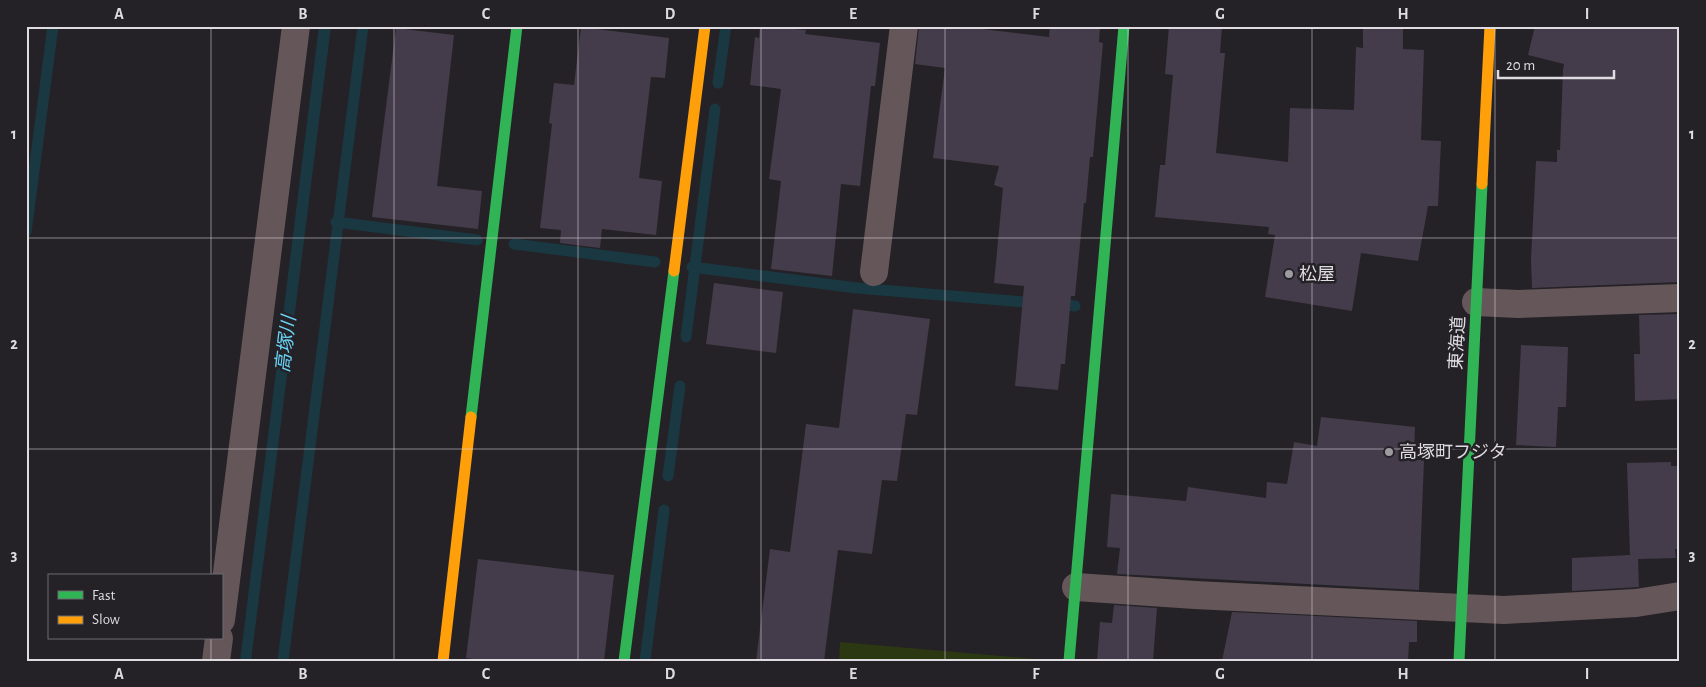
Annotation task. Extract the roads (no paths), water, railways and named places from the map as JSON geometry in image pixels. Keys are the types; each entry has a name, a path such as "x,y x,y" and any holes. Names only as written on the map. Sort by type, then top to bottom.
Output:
{"main road":[{"path":"442,661 517,26"},
{"path":"624,661 705,26"},
{"path":"1069,661 1124,26"},
{"name":"東海道","path":"1459,661 1490,26"}],"street":[{"path":"222,612 296,26"},
{"path":"874,272 904,26"},
{"path":"1476,302 1518,304 1680,298"},
{"path":"1076,587 1196,595 1504,610 1636,603 1680,596"},
{"path":"216,661 219,640"}],"water":[{"name":"高塚川","path":"319,26 331,26 251,661 240,661"}],"waterway":[{"path":"26,232 53,26"},
{"path":"283,661 363,26"},
{"path":"718,83 726,26"},
{"path":"686,337 715,109"},
{"path":"336,222 477,240"},
{"path":"514,244 655,262"},
{"path":"692,267 857,288 1036,303"},
{"path":"1055,304 1075,306"},
{"path":"668,476 680,386"},
{"path":"645,661 664,510"}],"place":[{"name":"松屋","path":"1289,274"},
{"name":"高塚町フジタ","path":"1389,452"}]}
